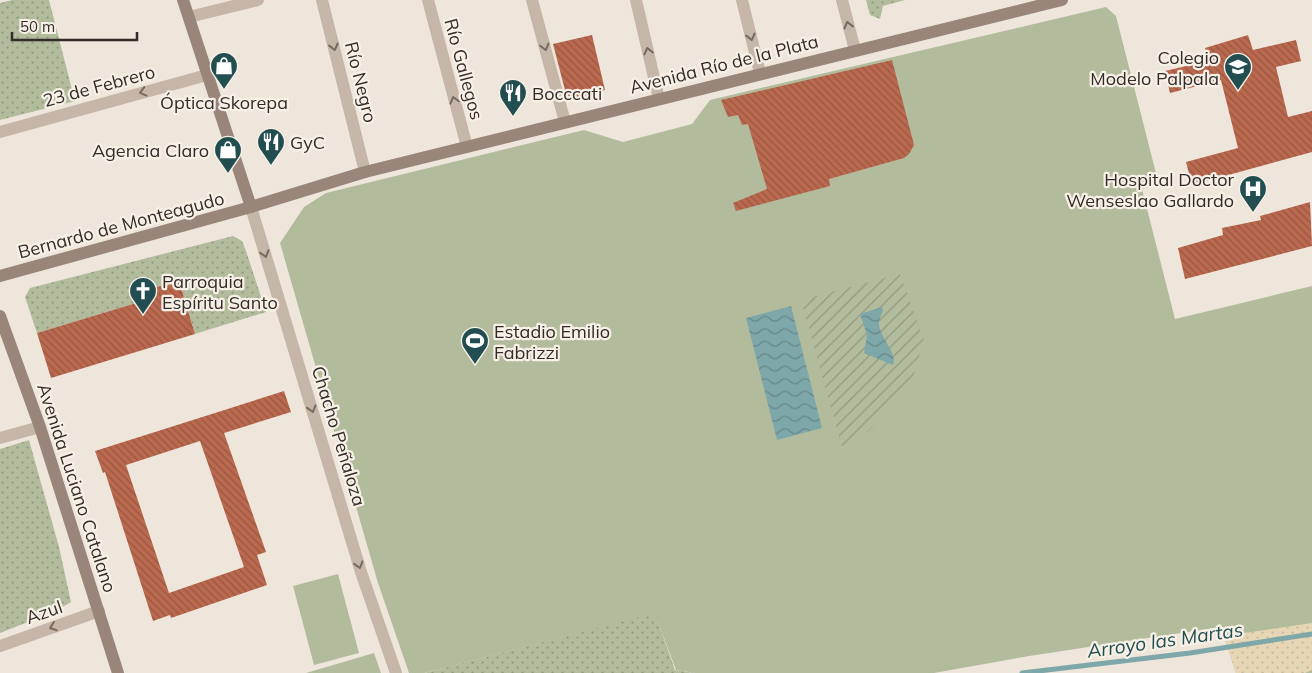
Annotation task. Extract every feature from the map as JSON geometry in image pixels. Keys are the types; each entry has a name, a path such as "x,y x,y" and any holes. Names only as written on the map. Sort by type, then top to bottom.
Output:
{"main road":[{"path":"183,0 251,207"},
{"name":"Avenida Río de la Plata","path":"251,207 365,172 1062,0"},
{"name":"Bernardo de Monteagudo","path":"0,276 251,207"},
{"name":"Avenida Luciano Catalano","path":"0,316 40,427 118,673"}],"street":[{"path":"188,17 258,0"},
{"name":"Río Negro","path":"322,0 365,172"},
{"name":"Río Gallegos","path":"428,0 467,147"},
{"path":"532,0 565,122"},
{"path":"636,0 659,99"},
{"path":"742,0 760,74"},
{"path":"842,0 854,50"},
{"name":"23 de Febrero","path":"0,132 207,75"},
{"name":"Chacho Peñaloza","path":"251,207 361,572 396,673"},
{"path":"0,438 40,427"},
{"name":"Azul","path":"0,646 99,612"}],"green space":[{"path":"12,0 49,0 75,101 0,120 0,3"},
{"path":"866,0 905,0 883,6 880,19 870,15"},
{"path":"1106,7 1116,16 1159,185 1142,189 1175,319 1312,286 1312,673 1236,673 1221,627 1029,656 934,673 695,673 676,670 655,614 424,673 409,673 378,583 280,243 304,207 326,193 584,130 623,142 692,124 710,100"},
{"path":"233,236 242,241 266,312 195,334 179,281 153,288 156,297 37,333 25,297 30,288"},
{"path":"900,274 924,340 913,378 869,431 842,447 801,300"},
{"path":"29,440 59,547 71,602 56,611 0,633 0,449"},
{"path":"338,574 359,653 314,665 293,586"},
{"path":"655,613 675,670 695,673 424,673"},
{"path":"374,653 381,673 306,673"}],"sand":[{"path":"1312,623 1312,670 1305,673 1236,673 1224,636"}],"water":[{"path":"791,306 822,428 777,440 746,318"},
{"path":"882,307 883,310 879,321 881,333 893,355 893,365 864,353 867,335 860,314"}],"building":[{"path":"592,35 605,90 574,99 566,94 553,44"},
{"path":"1248,35 1253,50 1296,40 1301,61 1276,67 1288,117 1312,111 1312,152 1192,185 1186,162 1238,148 1221,80 1170,93 1165,71 1208,61 1205,48"},
{"path":"892,60 914,145 909,154 904,158 829,179 830,186 736,211 733,203 767,189 748,124 742,125 738,115 728,117 721,100"},
{"path":"1310,202 1312,246 1185,279 1178,248 1223,235 1222,228 1261,220 1260,216"},
{"name":"Parroquia Espíritu Santo","path":"179,281 195,334 51,378 37,333 156,297 153,288"},
{"path":"284,391 291,412 224,433 266,552 257,555 267,585 171,618 170,615 153,621 105,472 103,473 95,451","holes":["200,441 244,567 169,593 126,465"]}],"waterway":[{"name":"Arroyo las Martas","path":"1022,673 1190,653 1312,634"}],"place":[{"name":"Óptica Skorepa","path":"224,90"},
{"name":"Colegio Modelo Palpala","path":"1238,91"},
{"name":"Bocccati","path":"513,117"},
{"name":"GyC","path":"271,166"},
{"name":"Agencia Claro","path":"228,174"},
{"name":"Hospital Doctor Wenseslao Gallardo","path":"1253,213"},
{"name":"Parroquia Espíritu Santo","path":"143,315"},
{"name":"Estadio Emilio Fabrizzi","path":"475,365"}]}
